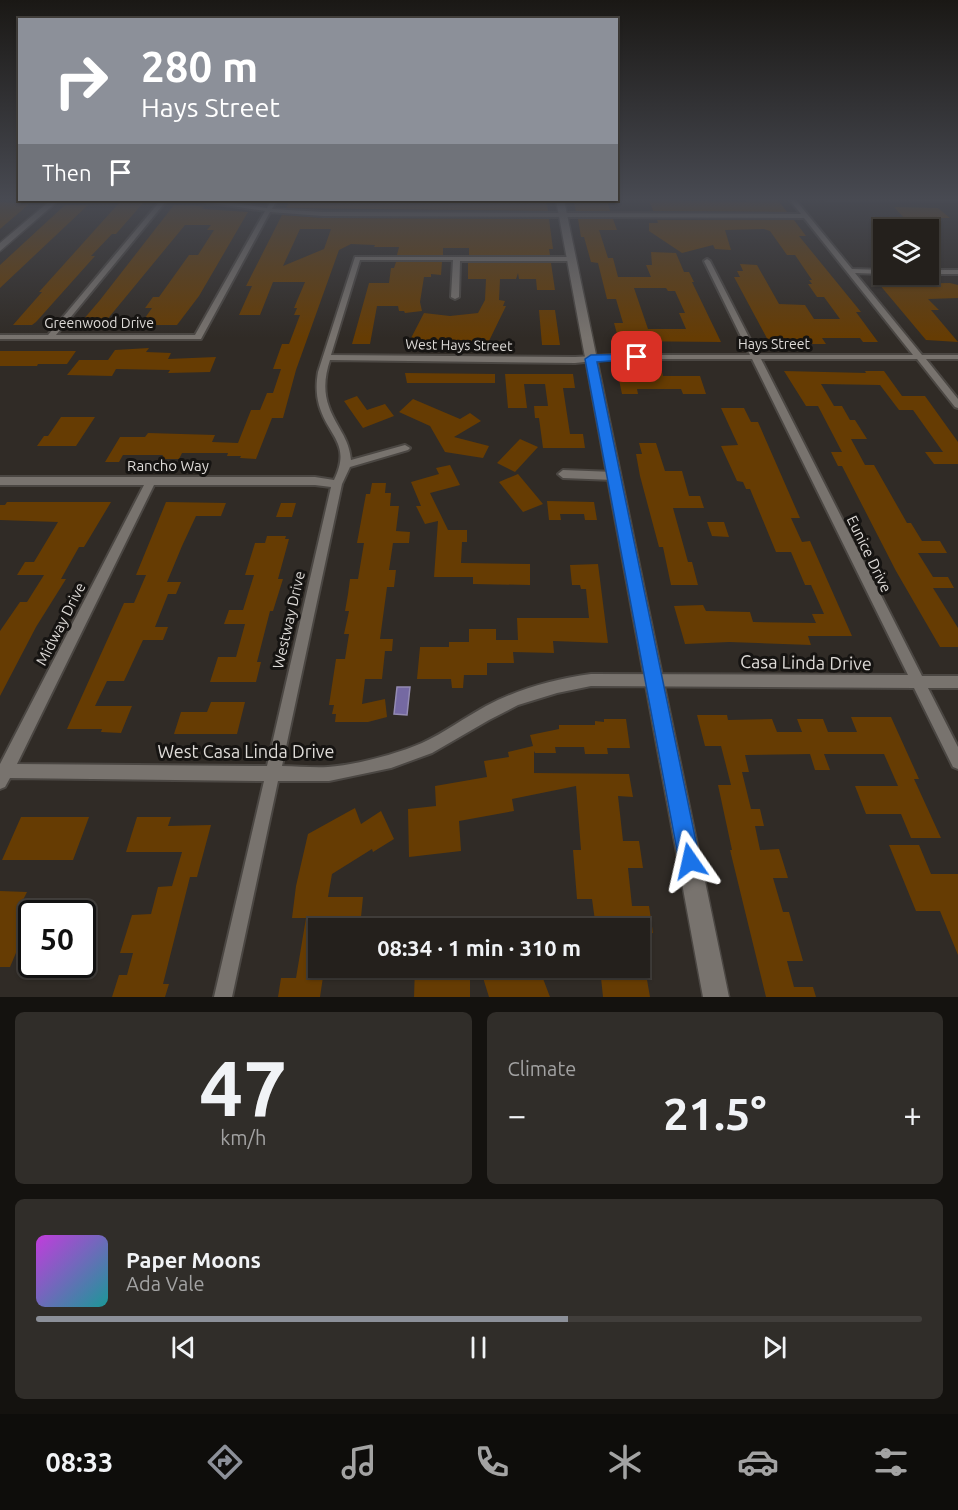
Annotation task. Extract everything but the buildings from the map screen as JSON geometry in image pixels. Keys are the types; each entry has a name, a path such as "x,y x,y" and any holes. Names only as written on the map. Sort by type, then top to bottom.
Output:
{"main road":[{"path":"569,245 716,997"}],"street":[{"path":"50,337 127,245"},
{"name":"Greenwood Drive","path":"0,337 198,337 249,245"},
{"path":"828,245 958,405"},
{"path":"405,448 346,465 345,447 324,407 320,387 357,258 572,259"},
{"path":"455,297 458,258"},
{"name":"Eunice Drive","path":"707,261 898,647 958,762"},
{"path":"850,272 873,272"},
{"path":"939,272 958,272"},
{"name":"West Hays Street","path":"327,357 591,359"},
{"name":"Hays Street","path":"591,359 958,357"},
{"name":"Westway Drive","path":"224,997 337,484 346,465"},
{"path":"563,474 614,476"},
{"name":"Rancho Way","path":"0,481 315,481 337,484"},
{"name":"Midway Drive","path":"2,775 151,481"},
{"name":"Casa Linda Drive","path":"654,679 958,682"},
{"name":"West Casa Linda Drive","path":"2,775 329,774 381,765 426,748 502,706 562,684 591,680 654,679"}],"shaded area":[{"path":"397,687 410,687 407,715 394,714"}],"route":[{"path":"637,357 591,359 690,861"}]}
